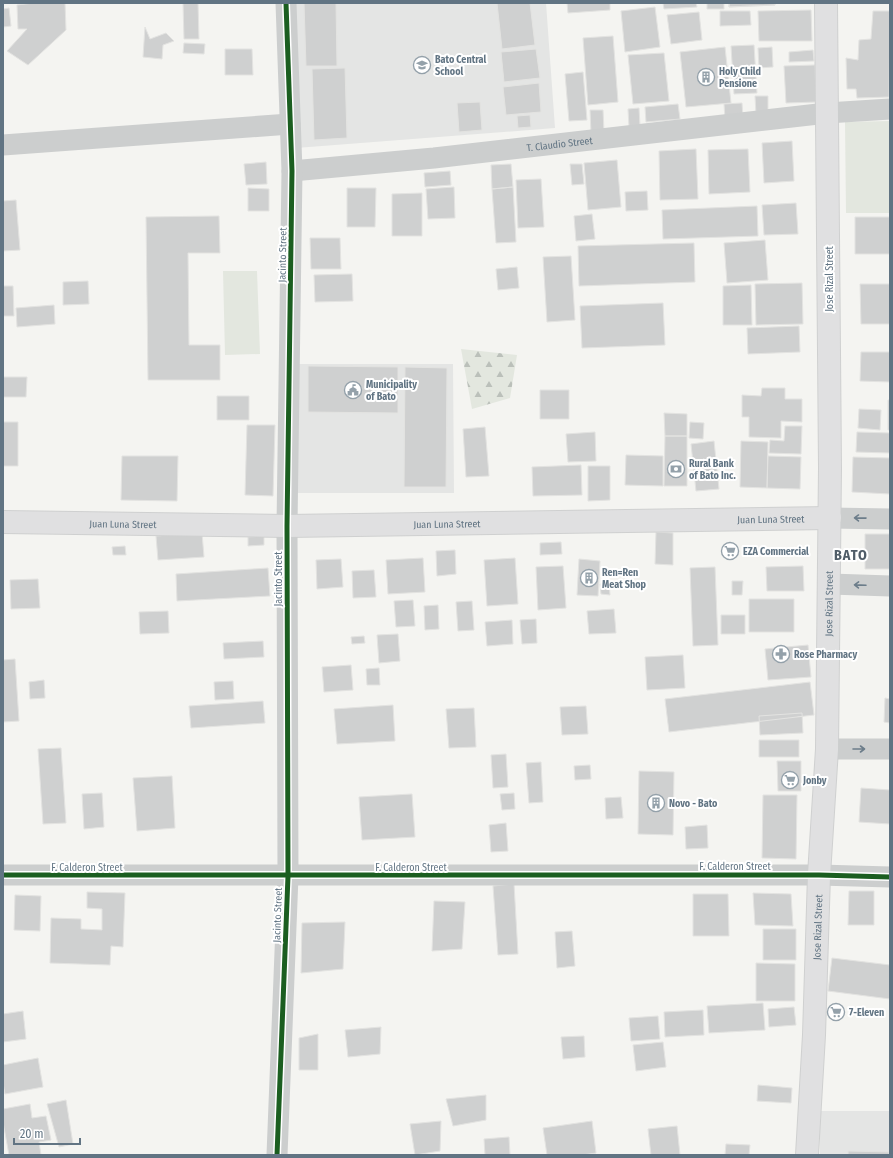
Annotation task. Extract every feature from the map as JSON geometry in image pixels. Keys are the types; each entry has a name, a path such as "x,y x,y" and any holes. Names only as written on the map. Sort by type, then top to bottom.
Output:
{"main road":[{"name":"Jose Rizal Street","path":"807,1155 814,1035 819,875 827,749 830,584 826,3"},
{"name":"Juan Luna Street","path":"3,522 287,526 830,518"}],"street":[{"name":"Jacinto Street","path":"277,1155 288,876 287,526 292,172 286,3"},
{"name":"T. Claudio Street","path":"292,172 434,158 827,113 890,109"},
{"path":"3,145 290,124"},
{"name":"Juan Luna Street","path":"830,518 890,519"},
{"path":"830,584 890,586"},
{"path":"827,749 890,749"},
{"name":"F. Calderon Street","path":"3,875 819,875 890,877"}],"shaded area":[{"name":"Bato Central School","path":"292,3 546,3 555,128 296,148"},
{"path":"297,364 453,364 454,493 297,493"},
{"path":"820,1111 890,1111 890,1155 820,1155"}],"green space":[{"path":"890,121 890,213 846,213 845,122"},
{"path":"223,271 257,271 260,354 225,355"},
{"path":"461,349 517,355 510,398 472,409"}],"building":[{"path":"34,3 65,3 66,30 28,65 7,51 27,29 18,29 17,5"},
{"path":"183,3 198,3 199,39 184,39"},
{"path":"304,3 336,3 337,66 306,66"},
{"path":"497,3 530,3 535,45 502,49"},
{"path":"567,3 610,3 610,10 568,13"},
{"path":"663,3 696,3 697,7 664,9"},
{"path":"707,3 724,3 724,9 707,9"},
{"path":"729,3 775,3 775,5 729,7"},
{"path":"729,3 775,3 775,5 729,7"},
{"path":"655,7 660,47 625,52 621,11"},
{"path":"9,8 11,26 3,27 3,9"},
{"path":"811,10 812,41 759,41 758,11"},
{"path":"720,11 750,11 751,25 720,26"},
{"path":"873,11 890,11 889,97 857,98 856,89 847,89 846,58 858,60 859,40 871,39"},
{"path":"699,12 702,40 671,44 667,15"},
{"path":"145,27 150,39 166,33 174,41 163,45 162,59 143,57"},
{"path":"613,36 618,102 588,105 583,38"},
{"path":"184,43 205,44 204,54 183,53"},
{"path":"754,45 757,93 734,94 731,46"},
{"name":"Holy Child Pensione","path":"725,47 731,103 686,107 680,52"},
{"path":"772,47 773,67 759,68 758,48"},
{"path":"225,49 252,49 253,75 225,75"},
{"path":"536,49 540,78 504,82 501,52"},
{"path":"813,50 814,61 789,62 789,52"},
{"path":"664,53 669,101 633,104 628,55"},
{"path":"815,65 816,102 786,103 784,66"},
{"path":"345,68 347,138 314,140 312,69"},
{"path":"583,72 587,120 569,121 565,74"},
{"path":"539,83 541,112 506,115 503,87"},
{"path":"755,96 768,96 768,114 756,114"},
{"path":"480,102 482,130 459,132 457,103"},
{"path":"742,103 743,118 725,119 724,104"},
{"path":"678,104 680,119 646,122 645,107"},
{"path":"639,108 640,126 629,127 628,109"},
{"path":"590,110 603,110 604,132 591,133"},
{"path":"530,115 531,127 518,128 517,116"},
{"path":"792,141 794,181 764,183 762,143"},
{"path":"696,149 698,199 660,200 659,151"},
{"path":"748,149 750,192 709,194 708,150"},
{"path":"617,160 621,207 588,210 584,163"},
{"path":"266,162 267,184 246,185 244,164"},
{"path":"511,164 513,187 492,189 491,165"},
{"path":"570,164 582,164 584,184 572,185"},
{"path":"450,171 451,185 425,187 424,173"},
{"path":"541,179 544,227 518,228 516,180"},
{"path":"454,187 455,218 428,219 426,189"},
{"path":"513,187 516,242 496,243 492,189"},
{"path":"248,188 269,189 269,211 248,211"},
{"path":"347,188 376,188 375,227 347,227"},
{"path":"647,191 648,210 626,211 625,192"},
{"path":"422,193 422,236 392,236 392,194"},
{"path":"16,200 20,250 3,251 3,201"},
{"path":"796,203 798,234 764,235 762,205"},
{"path":"757,206 758,236 663,239 662,210"},
{"path":"592,214 595,239 576,241 574,216"},
{"path":"219,216 220,253 188,253 189,345 220,345 220,380 148,380 146,217"},
{"path":"855,217 890,217 890,254 855,254"},
{"path":"310,238 340,238 341,269 311,269"},
{"path":"765,240 768,280 727,283 724,243"},
{"path":"694,243 695,282 579,286 578,246"},
{"path":"571,256 575,320 547,322 543,257"},
{"path":"517,267 519,288 498,290 496,269"},
{"path":"352,274 353,301 315,302 314,275"},
{"path":"88,281 89,304 63,305 63,282"},
{"path":"802,283 803,324 756,325 755,284"},
{"path":"860,284 890,284 890,324 861,324"},
{"path":"751,285 752,325 723,325 723,286"},
{"path":"3,286 13,286 14,316 3,316"},
{"path":"663,303 665,345 582,348 580,306"},
{"path":"54,305 55,324 17,327 16,308"},
{"path":"799,326 800,352 748,354 747,328"},
{"path":"861,352 890,352 890,382 860,381"},
{"name":"Municipality of Bato","path":"308,366 398,367 398,413 308,412"},
{"path":"405,367 447,368 446,487 404,487"},
{"path":"3,377 27,377 26,397 3,397"},
{"path":"762,388 785,388 785,399 802,399 802,422 781,421 781,438 749,437 749,417 742,417 742,395 761,396"},
{"path":"540,390 569,390 569,419 540,419"},
{"path":"217,396 249,396 249,420 217,420"},
{"path":"888,400 890,400 890,430 888,430"},
{"path":"859,409 881,410 880,430 858,428"},
{"path":"664,413 687,414 687,436 665,436"},
{"path":"3,422 18,422 18,466 3,466"},
{"path":"690,422 704,423 703,439 689,438"},
{"path":"247,425 275,425 273,496 245,495"},
{"path":"785,426 802,426 801,454 769,453 770,440 784,441"},
{"path":"485,427 489,476 466,477 463,429"},
{"path":"595,432 596,461 568,462 566,434"},
{"path":"857,432 890,433 890,453 856,452"},
{"path":"665,436 687,436 687,486 664,486"},
{"path":"714,441 719,489 696,491 691,444"},
{"path":"741,441 768,442 767,488 740,487"},
{"path":"626,455 663,456 663,486 625,485"},
{"path":"122,456 178,456 177,501 121,500"},
{"path":"768,456 801,457 800,489 767,488"},
{"path":"853,457 890,458 890,494 852,492"},
{"path":"581,465 582,495 533,496 532,467"},
{"path":"588,466 610,466 610,500 588,501"},
{"path":"656,532 673,533 673,565 655,564"},
{"path":"202,533 204,557 158,560 156,536"},
{"path":"865,534 890,534 890,569 865,569"},
{"path":"264,536 264,545 248,546 248,537"},
{"path":"561,542 562,554 540,555 540,543"},
{"path":"125,546 126,555 113,555 112,547"},
{"path":"455,550 456,574 437,576 436,551"},
{"path":"423,558 425,592 388,594 386,560"},
{"path":"515,558 518,604 487,606 484,560"},
{"path":"341,559 343,587 317,589 316,560"},
{"name":"Ren=Ren Meat Shop","path":"579,559 600,561 598,596 577,595"},
{"path":"563,566 566,608 538,610 536,567"},
{"path":"803,566 804,591 767,591 766,567"},
{"path":"715,567 718,645 693,646 690,568"},
{"path":"268,568 270,596 177,601 176,574"},
{"path":"374,570 376,597 353,598 352,571"},
{"path":"38,579 40,608 11,609 10,580"},
{"path":"732,581 743,581 742,595 732,595"},
{"path":"609,582 610,595 601,594 600,584"},
{"path":"749,599 794,599 794,632 749,632"},
{"path":"413,600 415,626 396,627 394,601"},
{"path":"472,601 474,630 458,631 456,602"},
{"path":"438,605 439,629 425,630 424,606"},
{"path":"614,609 616,633 589,634 587,611"},
{"path":"168,611 169,633 140,634 139,612"},
{"path":"721,615 745,615 745,634 721,634"},
{"path":"536,619 537,643 522,644 520,620"},
{"path":"512,620 513,644 487,646 485,622"},
{"path":"398,634 400,661 379,663 377,635"},
{"path":"364,636 365,643 352,644 351,637"},
{"path":"263,641 264,657 224,659 223,643"},
{"path":"808,645 811,677 768,680 765,649"},
{"path":"683,655 685,688 647,690 645,657"},
{"path":"15,659 19,721 3,722 3,660"},
{"path":"351,665 353,690 324,692 322,667"},
{"path":"379,668 380,685 367,685 366,669"},
{"path":"44,680 45,698 30,699 29,682"},
{"path":"233,681 234,699 215,700 214,682"},
{"path":"810,682 814,715 669,732 665,699"},
{"path":"885,698 890,699 890,723 884,722"},
{"path":"263,701 265,723 191,728 189,706"},
{"path":"393,705 395,741 337,744 334,709"},
{"path":"586,706 588,734 562,735 560,707"},
{"path":"474,708 476,747 449,748 446,709"},
{"path":"802,713 803,733 760,735 759,716"},
{"path":"759,740 799,740 799,757 759,757"},
{"path":"61,748 66,823 43,824 38,749"},
{"path":"506,754 508,787 493,788 491,755"},
{"path":"777,761 801,761 801,791 778,791"},
{"path":"541,762 543,802 529,803 526,763"},
{"path":"590,765 591,779 575,780 574,766"},
{"name":"Novo - Bato","path":"639,771 674,772 673,835 638,834"},
{"path":"172,776 175,828 137,831 133,778"},
{"path":"861,788 890,790 890,824 859,822"},
{"path":"102,793 104,827 84,829 82,794"},
{"path":"514,793 515,809 502,810 500,794"},
{"path":"412,794 415,837 362,840 359,797"},
{"path":"763,795 797,795 796,859 762,858"},
{"path":"621,797 623,818 606,819 605,798"},
{"path":"506,823 508,851 491,852 489,825"},
{"path":"707,825 708,848 686,849 685,827"},
{"path":"514,884 518,954 498,955 493,886"},
{"path":"849,891 874,891 874,925 848,925"},
{"path":"87,892 125,893 123,947 111,946 110,965 50,963 51,918 81,919 81,929 102,930 102,909 87,908"},
{"path":"753,893 791,894 793,926 755,925"},
{"path":"693,894 728,894 729,936 693,936"},
{"path":"15,895 41,896 40,931 14,930"},
{"path":"434,901 465,902 462,949 432,951"},
{"path":"345,922 343,969 301,973 302,923"},
{"path":"763,929 796,929 796,960 763,960"},
{"path":"572,931 575,966 557,968 555,932"},
{"path":"832,958 890,965 890,999 828,991"},
{"path":"756,963 795,964 795,1001 756,1001"},
{"path":"763,1003 765,1030 709,1033 707,1006"},
{"path":"794,1007 796,1025 769,1027 768,1009"},
{"path":"703,1010 704,1035 665,1037 664,1012"},
{"path":"23,1011 26,1039 3,1042 3,1014"},
{"path":"658,1016 660,1039 631,1041 629,1018"},
{"path":"381,1027 380,1054 348,1057 345,1030"},
{"path":"318,1034 318,1070 299,1070 299,1038"},
{"path":"584,1036 585,1057 563,1059 561,1037"},
{"path":"663,1042 666,1067 636,1071 633,1045"},
{"path":"38,1058 43,1087 5,1094 3,1083 3,1065"},
{"path":"758,1085 792,1088 791,1103 757,1101"},
{"path":"486,1095 486,1120 453,1126 446,1099"},
{"path":"66,1100 73,1144 59,1147 47,1104"},
{"path":"30,1104 32,1118 46,1116 51,1140 39,1142 41,1155 9,1155 3,1122 3,1109"},
{"path":"441,1121 440,1151 415,1155 410,1124"},
{"path":"592,1121 596,1153 582,1155 547,1155 543,1128"},
{"path":"677,1126 680,1155 651,1155 648,1129"},
{"path":"509,1137 510,1155 485,1155 484,1139"},
{"path":"726,1144 750,1145 749,1155 725,1155"},
{"path":"848,1151 889,1152 889,1155 848,1155"}],"cycle path":[{"path":"277,1155 288,876 287,526 292,171 286,3"},
{"path":"3,875 819,875 890,877"}],"place":[{"name":"Bato Central School","path":"422,65"},
{"name":"Holy Child Pensione","path":"706,77"},
{"name":"Municipality of Bato","path":"353,390"},
{"name":"Rural Bank of Bato Inc.","path":"676,469"},
{"name":"EZA Commercial","path":"730,551"},
{"name":"Ren=Ren Meat Shop","path":"589,578"},
{"name":"Rose Pharmacy","path":"781,654"},
{"name":"Jonby","path":"790,780"},
{"name":"Novo - Bato","path":"656,803"},
{"name":"7-Eleven","path":"836,1012"}],"district":[{"name":"BATO","path":"851,555"}]}
